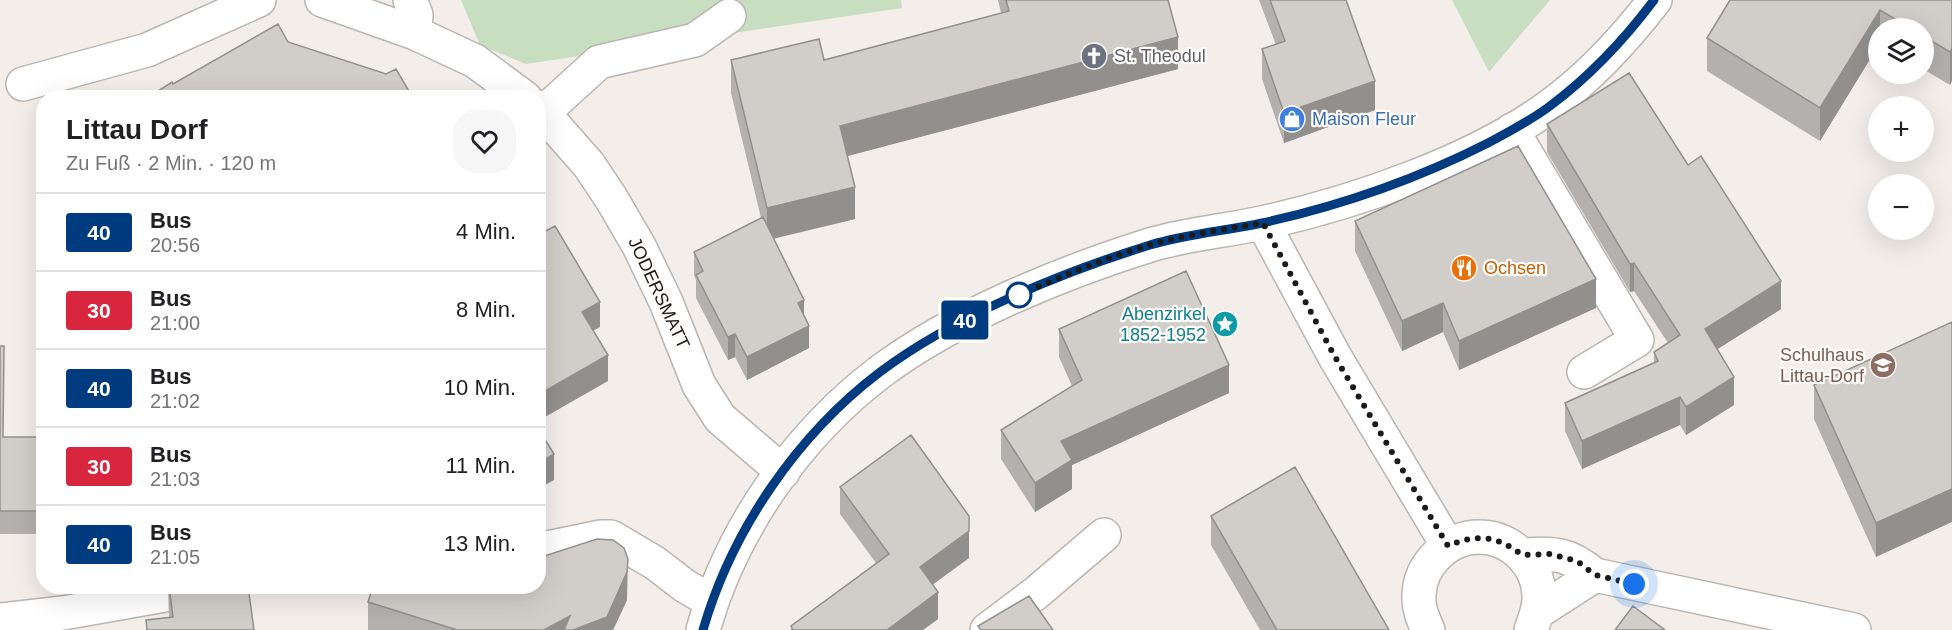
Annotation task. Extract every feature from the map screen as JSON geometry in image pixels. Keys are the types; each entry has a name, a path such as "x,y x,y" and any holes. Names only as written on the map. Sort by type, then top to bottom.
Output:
{"street":[{"path":"23,84 147,50 259,0"},
{"name":"JODERSMATT","path":"322,0 415,33 475,61 514,90"},
{"path":"410,0 416,15 415,33"},
{"path":"707,616 743,534 783,472 807,442 855,392 924,342 977,313 1098,262 1152,244 1263,223 1377,191 1448,162 1512,130 1572,89 1619,44 1654,0"},
{"path":"546,99 599,62 695,40 729,16"},
{"name":"JODERSMATT","path":"546,117 589,165 639,246 666,302 699,385 720,418 783,472"},
{"path":"1512,130 1638,340 1584,372"},
{"path":"1263,223 1335,357 1448,546"},
{"path":"987,630 1036,593 1104,535"},
{"path":"546,548 611,537 655,563 685,586 707,616"},
{"path":"1428,630 1421,613 1419,594 1423,575 1433,558 1448,546 1463,539 1479,537 1495,539 1510,545 1532,567 1538,581 1540,596 1534,621"},
{"path":"1522,555 1550,554 1577,561 1595,575 1854,630"},
{"path":"1534,621 1595,575"},
{"path":"0,620 65,621 181,594"}],"green space":[{"path":"461,0 901,0 902,8 526,64 480,45"},
{"path":"1452,0 1550,0 1489,72"}],"building":[{"path":"1006,0 1168,0 1178,37 840,126 855,187 767,208 731,60 819,39 824,60 1009,11"},
{"path":"1270,0 1346,0 1375,81 1284,113 1262,49 1285,41"},
{"path":"1730,0 1952,0 1952,48 1950,52 1934,43 1934,18 1893,18 1880,10 1875,18 1868,18 1868,30 1820,108 1707,38"},
{"path":"278,24 288,42 386,74 396,69 408,90 160,90 172,82 173,84"},
{"path":"1629,73 1688,165 1701,156 1781,281 1705,329 1734,377 1686,407 1680,397 1582,441 1565,403 1658,361 1654,352 1680,335 1634,263 1630,264 1547,124"},
{"name":"Ochsen","path":"1518,146 1596,279 1459,341 1443,303 1402,321 1355,221"},
{"path":"763,217 804,300 798,303 809,326 747,357 735,334 728,337 696,275 703,271 694,252"},
{"path":"555,226 600,302 582,312 608,355 546,390 546,231"},
{"path":"1186,271 1229,365 1061,441 1072,460 1035,483 1001,430 1082,380 1059,329"},
{"path":"1952,322 1952,489 1876,523 1814,385"},
{"path":"0,346 4,346 3,437 36,437 36,511 0,511"},
{"path":"911,435 969,516 969,531 920,567 938,592 887,630 793,630 791,626 889,554 840,487"},
{"path":"546,441 554,454 546,459"},
{"path":"1295,467 1389,630 1277,630 1211,516"},
{"path":"597,539 613,540 624,548 628,559 627,572 607,617 573,630 564,630 570,616 544,630 452,630 454,629 368,602 370,594 546,594 546,555"},
{"path":"170,594 249,594 254,630 147,630 146,620 173,617"},
{"path":"1029,596 1053,630 981,630 978,626"},
{"path":"1633,606 1665,630 1615,630"}],"bus line":[{"name":"40","path":"703,630 711,601 723,573 762,502 783,472 831,415 855,392 924,342 977,313 1098,262 1152,244 1263,223 1377,191 1448,162 1512,130 1572,89 1619,44 1654,0"}],"place":[{"name":"St. Theodul","path":"1094,56"},
{"name":"Maison Fleur","path":"1292,119"},
{"name":"Ochsen","path":"1464,268"},
{"name":"Abenzirkel 1852-1952","path":"1225,324"},
{"name":"Schulhaus Littau-Dorf","path":"1883,365"}],"route":[{"path":"1019,295 1098,262 1152,244 1263,223 1335,357 1448,546 1463,539 1479,537 1495,539 1510,545 1522,555 1550,554 1577,561 1595,575 1634,584"}]}
